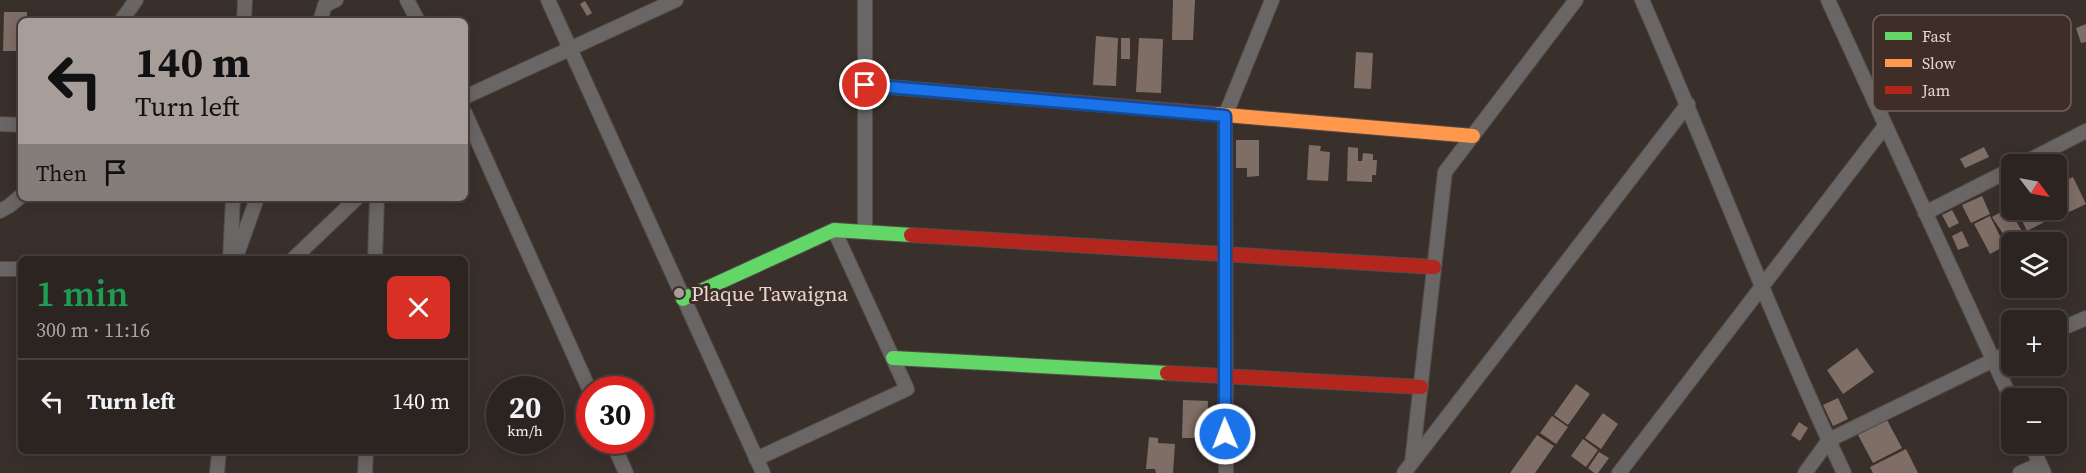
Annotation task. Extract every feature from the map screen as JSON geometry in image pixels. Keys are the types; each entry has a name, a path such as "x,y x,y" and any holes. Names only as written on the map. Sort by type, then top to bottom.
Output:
{"street":[{"path":"124,18 136,0"},
{"path":"244,18 245,0"},
{"path":"321,18 325,5 336,0"},
{"path":"407,0 416,18"},
{"path":"548,0 762,473"},
{"path":"468,96 676,0"},
{"path":"865,0 865,232"},
{"path":"1226,473 1225,116 1272,0"},
{"path":"1408,468 1421,387 1445,172 1576,0"},
{"path":"1642,0 1844,473"},
{"path":"1828,0 1873,99"},
{"path":"865,85 1473,136"},
{"path":"1408,468 1688,104"},
{"path":"1878,111 2006,388"},
{"path":"468,120 583,376"},
{"path":"0,124 18,125"},
{"path":"1618,473 1885,126"},
{"path":"2041,154 2086,131"},
{"path":"1925,213 2001,175"},
{"path":"3,207 18,198"},
{"path":"230,256 233,201"},
{"path":"236,256 256,201"},
{"path":"296,256 354,201"},
{"path":"375,256 377,201"},
{"path":"683,299 834,230 1434,267"},
{"path":"756,459 907,389 834,230"},
{"path":"0,268 18,269"},
{"path":"2067,326 2086,318"},
{"path":"1805,473 1829,440 2001,356"},
{"path":"893,358 1421,387"},
{"path":"217,473 219,454"},
{"path":"365,473 366,454"},
{"path":"618,454 626,473"},
{"path":"2020,473 2042,469 2035,454"}],"building":[{"path":"1173,0 1195,0 1193,40 1172,40"},
{"path":"585,1 592,13 587,16 580,4"},
{"path":"4,12 27,12 27,18 18,18 18,51 3,51"},
{"path":"2086,24 2086,42 2081,43 2076,28"},
{"path":"1096,36 1118,38 1116,86 1093,85"},
{"path":"1121,38 1130,38 1130,59 1121,59"},
{"path":"1139,38 1163,39 1161,93 1136,92"},
{"path":"1356,52 1373,53 1371,89 1354,88"},
{"path":"1236,140 1259,140 1259,176 1247,177 1247,168 1236,168"},
{"path":"1309,145 1321,146 1320,151 1330,152 1328,181 1307,180"},
{"path":"1348,147 1358,148 1358,161 1362,161 1363,153 1373,154 1373,160 1377,160 1376,175 1372,175 1372,182 1347,181"},
{"path":"1984,147 1989,157 1965,168 1960,159"},
{"path":"2073,177 2086,204 2067,213 2067,180"},
{"path":"1982,196 1990,214 1971,223 1962,205"},
{"path":"1952,210 1959,223 1949,228 1942,215"},
{"path":"2001,212 2001,220 2015,220 2023,232 2002,232 1992,217"},
{"path":"1990,216 2001,238 2001,248 1990,254 1974,224"},
{"path":"2022,220 2048,220 2027,231"},
{"path":"1962,231 1969,246 1958,250 1952,236"},
{"path":"1857,348 1874,372 1843,394 1827,370"},
{"path":"1576,384 1590,394 1568,425 1554,415"},
{"path":"1838,398 1848,419 1833,426 1823,405"},
{"path":"1183,400 1208,401 1207,438 1182,438"},
{"path":"1603,413 1618,424 1601,449 1585,438"},
{"path":"1552,416 1568,427 1556,444 1540,433"},
{"path":"1887,420 1902,448 1873,463 1858,435"},
{"path":"1799,422 1808,428 1800,441 1791,435"},
{"path":"1537,435 1554,446 1535,473 1510,473"},
{"path":"1149,437 1158,438 1158,443 1175,444 1173,473 1156,473 1155,469 1146,469"},
{"path":"1583,439 1598,450 1586,467 1571,456"},
{"path":"1906,449 1918,473 1873,473 1870,467"},
{"path":"1599,452 1609,458 1598,473 1594,473 1588,468"}],"traffic: fast":[{"path":"683,299 834,230 911,235"},
{"path":"893,358 1167,373"}],"traffic: slow":[{"path":"1214,114 1473,136"}],"traffic: jam":[{"path":"865,85 1214,114"},
{"path":"911,235 1434,267"},
{"path":"1167,373 1421,387"}],"place":[{"name":"Plaque Tawaigna","path":"679,293"}],"route":[{"path":"865,85 1225,116 1225,434"}]}
